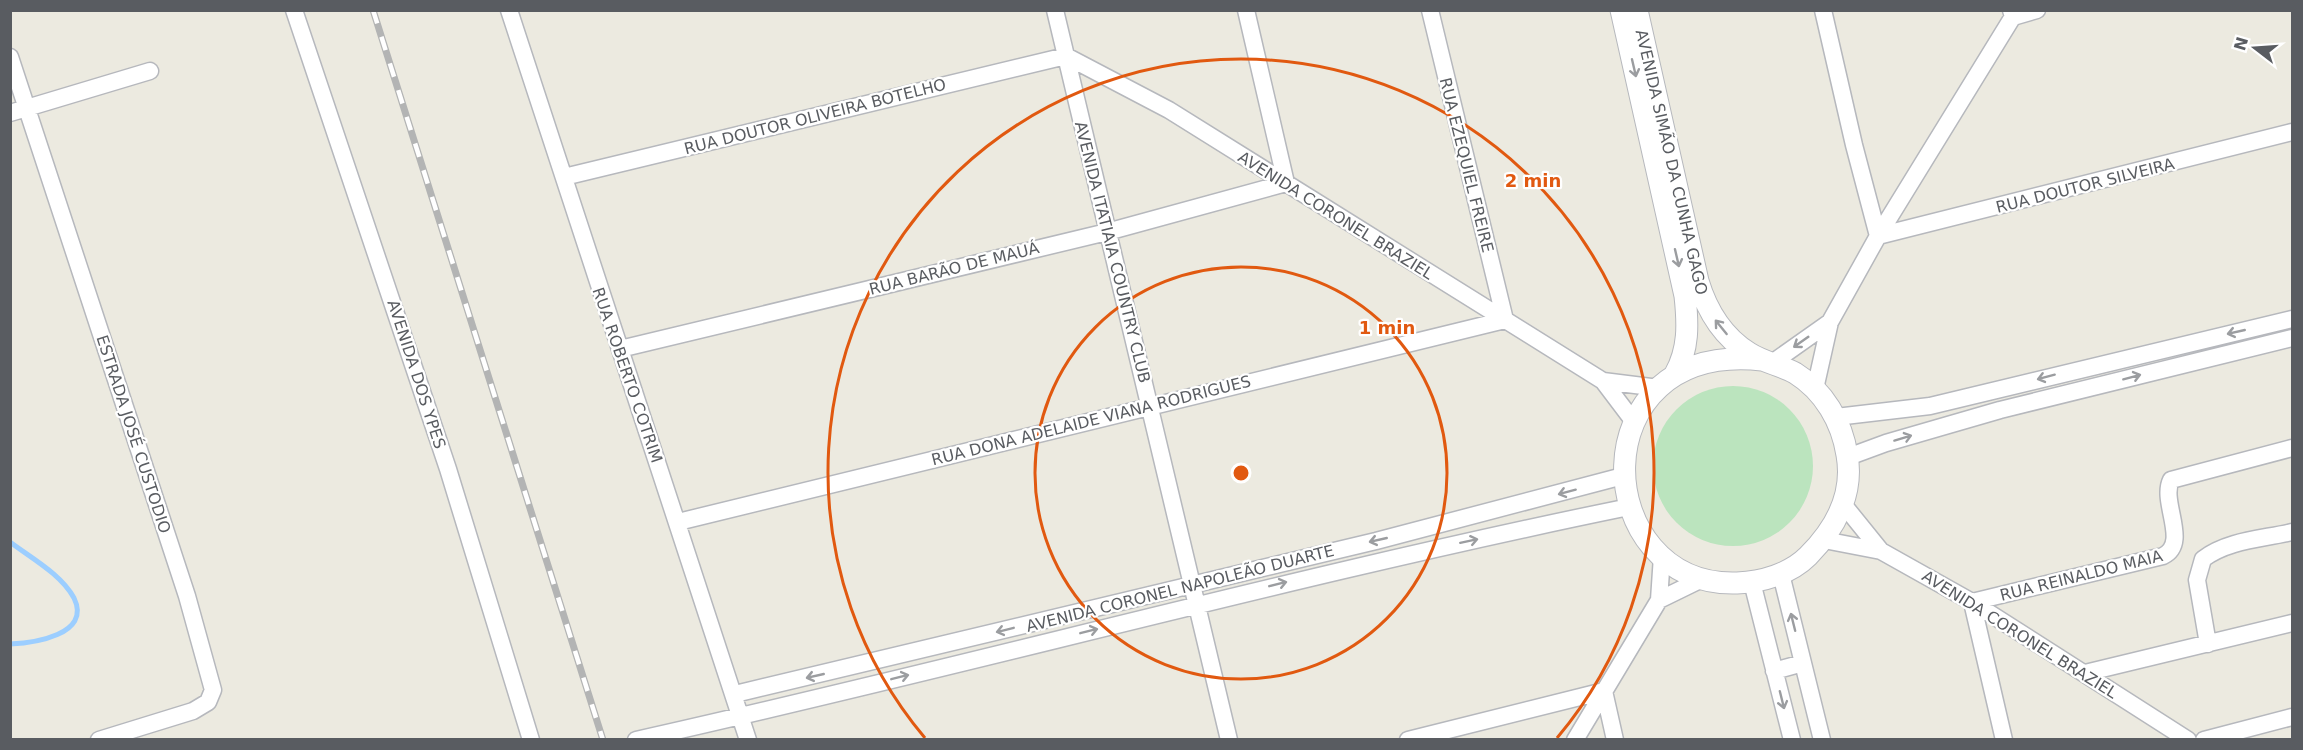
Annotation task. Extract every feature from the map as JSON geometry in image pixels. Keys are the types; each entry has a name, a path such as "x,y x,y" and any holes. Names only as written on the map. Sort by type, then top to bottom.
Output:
{"street":[{"name":"AVENIDA DOS YPES","path":"294,10 444,458 531,740"},
{"name":"RUA ROBERTO COTRIM","path":"509,10 735,694 748,740"},
{"name":"AVENIDA ITATIAIA COUNTRY CLUB","path":"1055,10 1107,231 1195,583 1229,740"},
{"path":"1246,10 1286,183"},
{"name":"RUA EZEQUIEL FREIRE","path":"1430,10 1505,320"},
{"name":"AVENIDA SIMÃO DA CUNHA GAGO","path":"1621,10 1693,294 1738,345 1795,374 1815,389 1836,417"},
{"name":"AVENIDA SIMÃO DA CUNHA GAGO","path":"1637,10 1693,294 1683,359 1676,374"},
{"path":"1823,10 1878,236"},
{"path":"1815,389 1830,322 1878,236 2014,13 2037,10"},
{"name":"RUA DOUTOR OLIVEIRA BOTELHO","path":"564,177 1066,56"},
{"name":"AVENIDA CORONEL BRAZIEL","path":"1066,56 1169,111 1603,381 1634,422"},
{"name":"ESTRADA JOSÉ CUSTODIO","path":"10,57 19,111 187,596 213,690 208,702 193,711 99,740"},
{"path":"19,111 150,71"},
{"name":"RUA DOUTOR SILVEIRA","path":"1878,236 2292,132"},
{"name":"RUA BARÃO DE MAUÁ","path":"620,349 1107,231 1286,183"},
{"path":"1830,322 1767,361 1734,357 1707,361 1676,374 1644,404 1634,422 1625,448 1623,476 1629,507 1642,534 1662,556 1681,569 1702,579 1727,583 1752,582 1781,574 1804,560 1824,540 1843,504 1848,481 1848,457 1836,417 1930,406 2292,319"},
{"name":"RUA DONA ADELAIDE VIANA RODRIGUES","path":"678,522 1505,320"},
{"path":"1848,457 1895,440 2000,410 2292,338"},
{"name":"AVENIDA CORONEL BRAZIEL","path":"1603,381 1659,388"},
{"name":"RUA REINALDO MAIA","path":"1972,602 2163,556 2169,553 2174,544 2168,489 2171,480 2292,448"},
{"name":"AVENIDA CORONEL NAPOLEÃO DUARTE","path":"735,694 1399,535 1623,476"},
{"name":"AVENIDA CORONEL BRAZIEL","path":"1843,504 1881,551"},
{"name":"AVENIDA CORONEL NAPOLEÃO DUARTE","path":"636,740 1395,557 1629,507"},
{"path":"2208,644 2197,580 2197,571 2203,559 2224,547 2292,531"},
{"name":"AVENIDA CORONEL BRAZIEL","path":"1824,540 1881,551 1972,602 2188,740"},
{"path":"1575,740 1659,600 1662,556"},
{"path":"1781,574 1822,740"},
{"path":"1659,600 1702,579"},
{"path":"1752,582 1792,740"},
{"path":"1972,602 2004,740"},
{"path":"2085,674 2292,623"},
{"path":"1774,671 1803,663"},
{"path":"1408,740 1604,691"},
{"path":"1604,691 1615,740"},
{"path":"2204,740 2292,717"}],"green space":[{"path":"1733,386 1749,387 1764,392 1778,399 1790,409 1800,421 1807,435 1812,450 1812,482 1807,497 1800,511 1790,523 1778,533 1764,540 1749,545 1733,546 1717,545 1702,540 1688,533 1676,523 1666,511 1659,497 1654,482 1653,466 1654,450 1659,435 1666,421 1676,409 1688,399 1702,392 1717,387"}],"waterway":[{"path":"10,542 61,581 74,598 77,611 75,621 68,629 57,635 32,642 10,644"}],"railway":[{"path":"373,10 603,740"}]}
